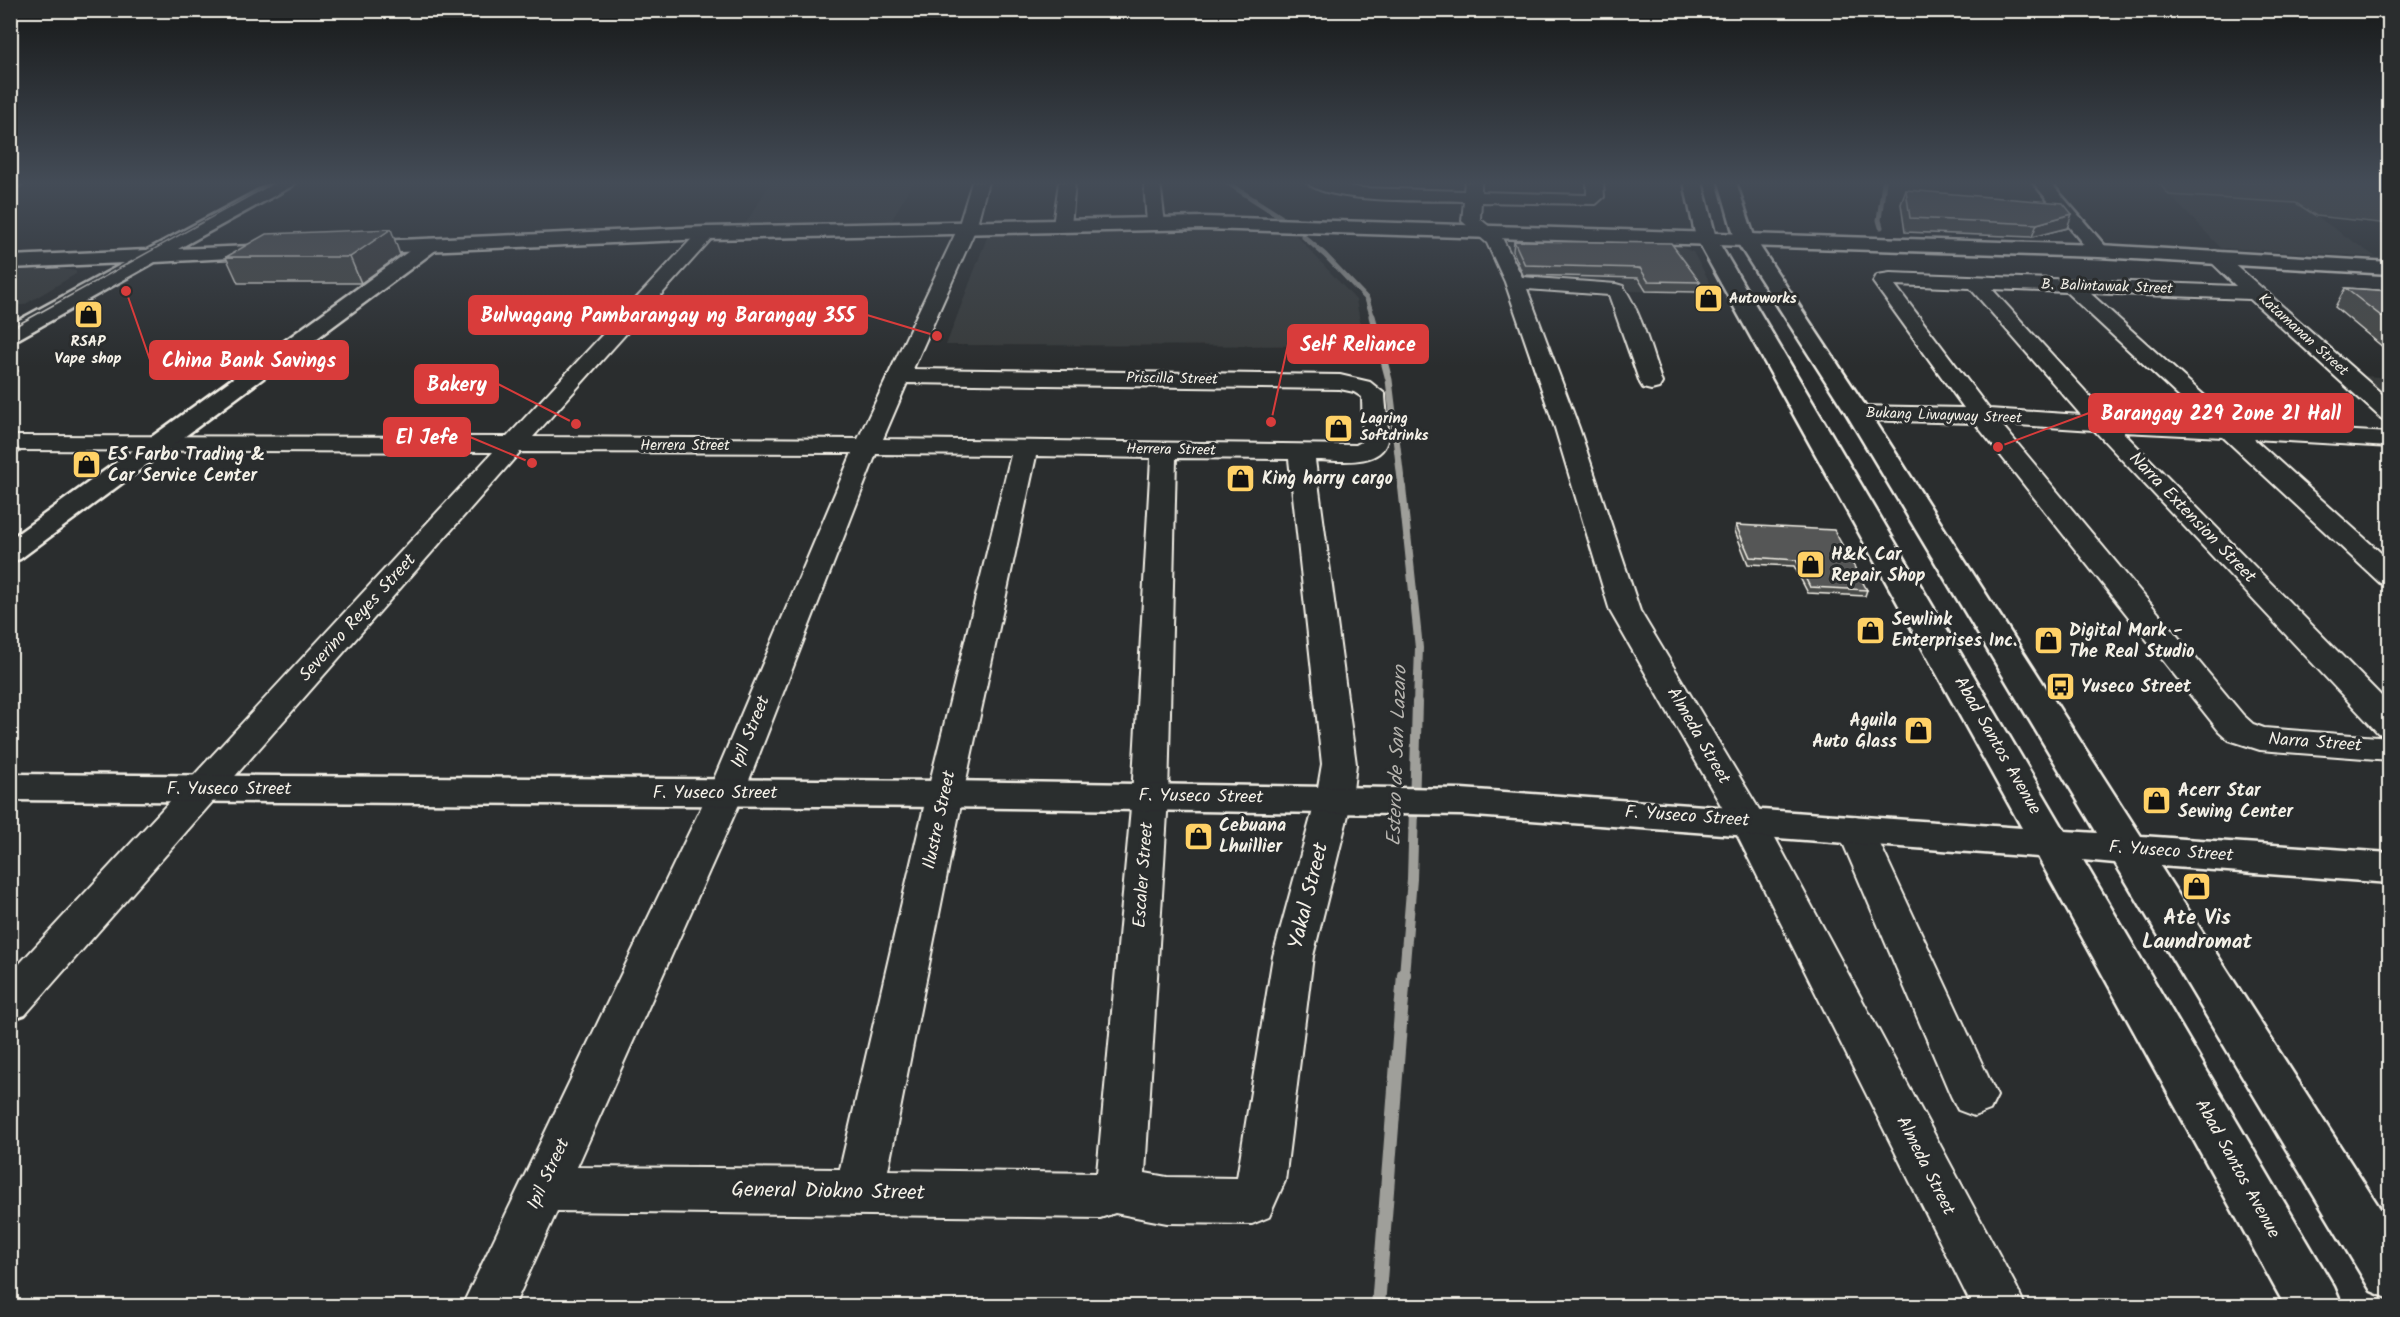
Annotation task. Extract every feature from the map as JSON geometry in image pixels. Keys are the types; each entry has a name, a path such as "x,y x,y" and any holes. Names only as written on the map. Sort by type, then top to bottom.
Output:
{"main road":[{"path":"10,316 144,243"},
{"path":"10,334 174,243"},
{"path":"331,249 444,243"},
{"name":"Abad Santos Avenue","path":"1709,243 2315,1306"},
{"path":"1748,243 1858,413 2390,1273"},
{"path":"1877,243 2099,251 2390,268"},
{"path":"2093,243 2099,251"},
{"path":"10,552 430,244"},
{"path":"10,262 292,250"},
{"name":"F. Yuseco Street","path":"10,787 945,794 1461,802 2390,868"}],"street":[{"name":"Severino Reyes Street","path":"10,1002 697,243"},
{"name":"Ipil Street","path":"488,1306 726,793 867,446 960,243"},
{"name":"Almeda Street","path":"1497,243 1515,282 1567,428 1625,611 1748,821 1999,1306"},
{"name":"Katamanan Street","path":"2215,257 2390,414"},
{"name":"B. Balintawak Street","path":"1982,416 1883,282 1884,279 2258,294"},
{"path":"1515,282 1616,290 1627,314 1651,383"},
{"name":"Narra Extension Street","path":"1975,282 2102,424 2390,725"},
{"path":"2070,285 2390,577"},
{"name":"Priscilla Street","path":"900,376 1340,382 1362,387 1372,394 1376,441 1371,448 1359,453"},
{"name":"Bukang Liwayway Street","path":"1858,413 1982,416 2390,440"},
{"name":"Narra Street","path":"1982,416 2231,723 2241,732 2260,739 2390,749"},
{"name":"Herrera Street","path":"10,443 867,446 1359,453"},
{"name":"Ilustre Street","path":"859,1192 945,794 1025,448"},
{"name":"Escaler Street","path":"1114,1190 1121,1178 1150,797 1164,450"},
{"name":"Yakal Street","path":"1114,1190 1167,1200 1252,1201 1261,1181 1293,956 1334,799 1339,764 1301,452"},
{"path":"1856,829 1974,1096"},
{"name":"General Diokno Street","path":"542,1190 1100,1196 1114,1190"}],"shaded area":[{"path":"985,243 1304,243 1356,300 1365,346 946,345"},
{"path":"1508,243 1673,244 1693,252 1716,293 1630,291 1622,281 1520,278"},
{"path":"2217,243 2356,243 2376,257 2221,248"},
{"path":"63,269 76,271 76,274 24,305 11,305 11,271"},
{"path":"2354,375 2389,378 2389,406"}],"building":[{"path":"250,243 370,243 350,257 226,257"},
{"path":"1515,243 1671,243 1700,282 1648,281 1640,268 1525,265"},
{"path":"2345,288 2390,291 2390,323"},
{"name":"H&K Car Repair Shop","path":"1736,525 1834,530 1867,590 1810,587 1796,560 1750,557"}],"waterway":[{"name":"Estero de San Lazaro","path":"1312,243 1367,299 1373,318"},
{"name":"Estero de San Lazaro","path":"1372,316 1389,380 1402,488"},
{"name":"Estero de San Lazaro","path":"1402,487 1419,648 1417,704"},
{"name":"Estero de San Lazaro","path":"1404,975 1412,879 1417,702"},
{"name":"Estero de San Lazaro","path":"1378,1306 1404,974"}],"tram line":[{"path":"10,329 164,243"}],"place":[{"name":"China Bank Savings","path":"126,291"},
{"name":"Autoworks","path":"1708,299"},
{"name":"RSAP Vape shop","path":"88,315"},
{"name":"Bulwagang Pambarangay ng Barangay 355","path":"937,336"},
{"name":"Self Reliance","path":"1271,422"},
{"name":"Bakery","path":"576,424"},
{"name":"Lagring Softdrinks","path":"1339,428"},
{"name":"Barangay 229 Zone 21 Hall","path":"1998,447"},
{"name":"El Jefe","path":"532,463"},
{"name":"ES Farbo Trading & Car Service Center","path":"87,465"},
{"name":"King harry cargo","path":"1241,479"},
{"name":"H&K Car Repair Shop","path":"1810,565"},
{"name":"Sewlink Enterprises Inc.","path":"1871,630"},
{"name":"Digital Mark - The Real Studio","path":"2048,641"},
{"name":"Yuseco Street","path":"2060,687"},
{"name":"Aguila Auto Glass","path":"1918,731"},
{"name":"Acerr Star Sewing Center","path":"2157,801"},
{"name":"Cebuana Lhuillier","path":"1198,836"},
{"name":"Ate Vis Laundromat","path":"2197,887"}]}
